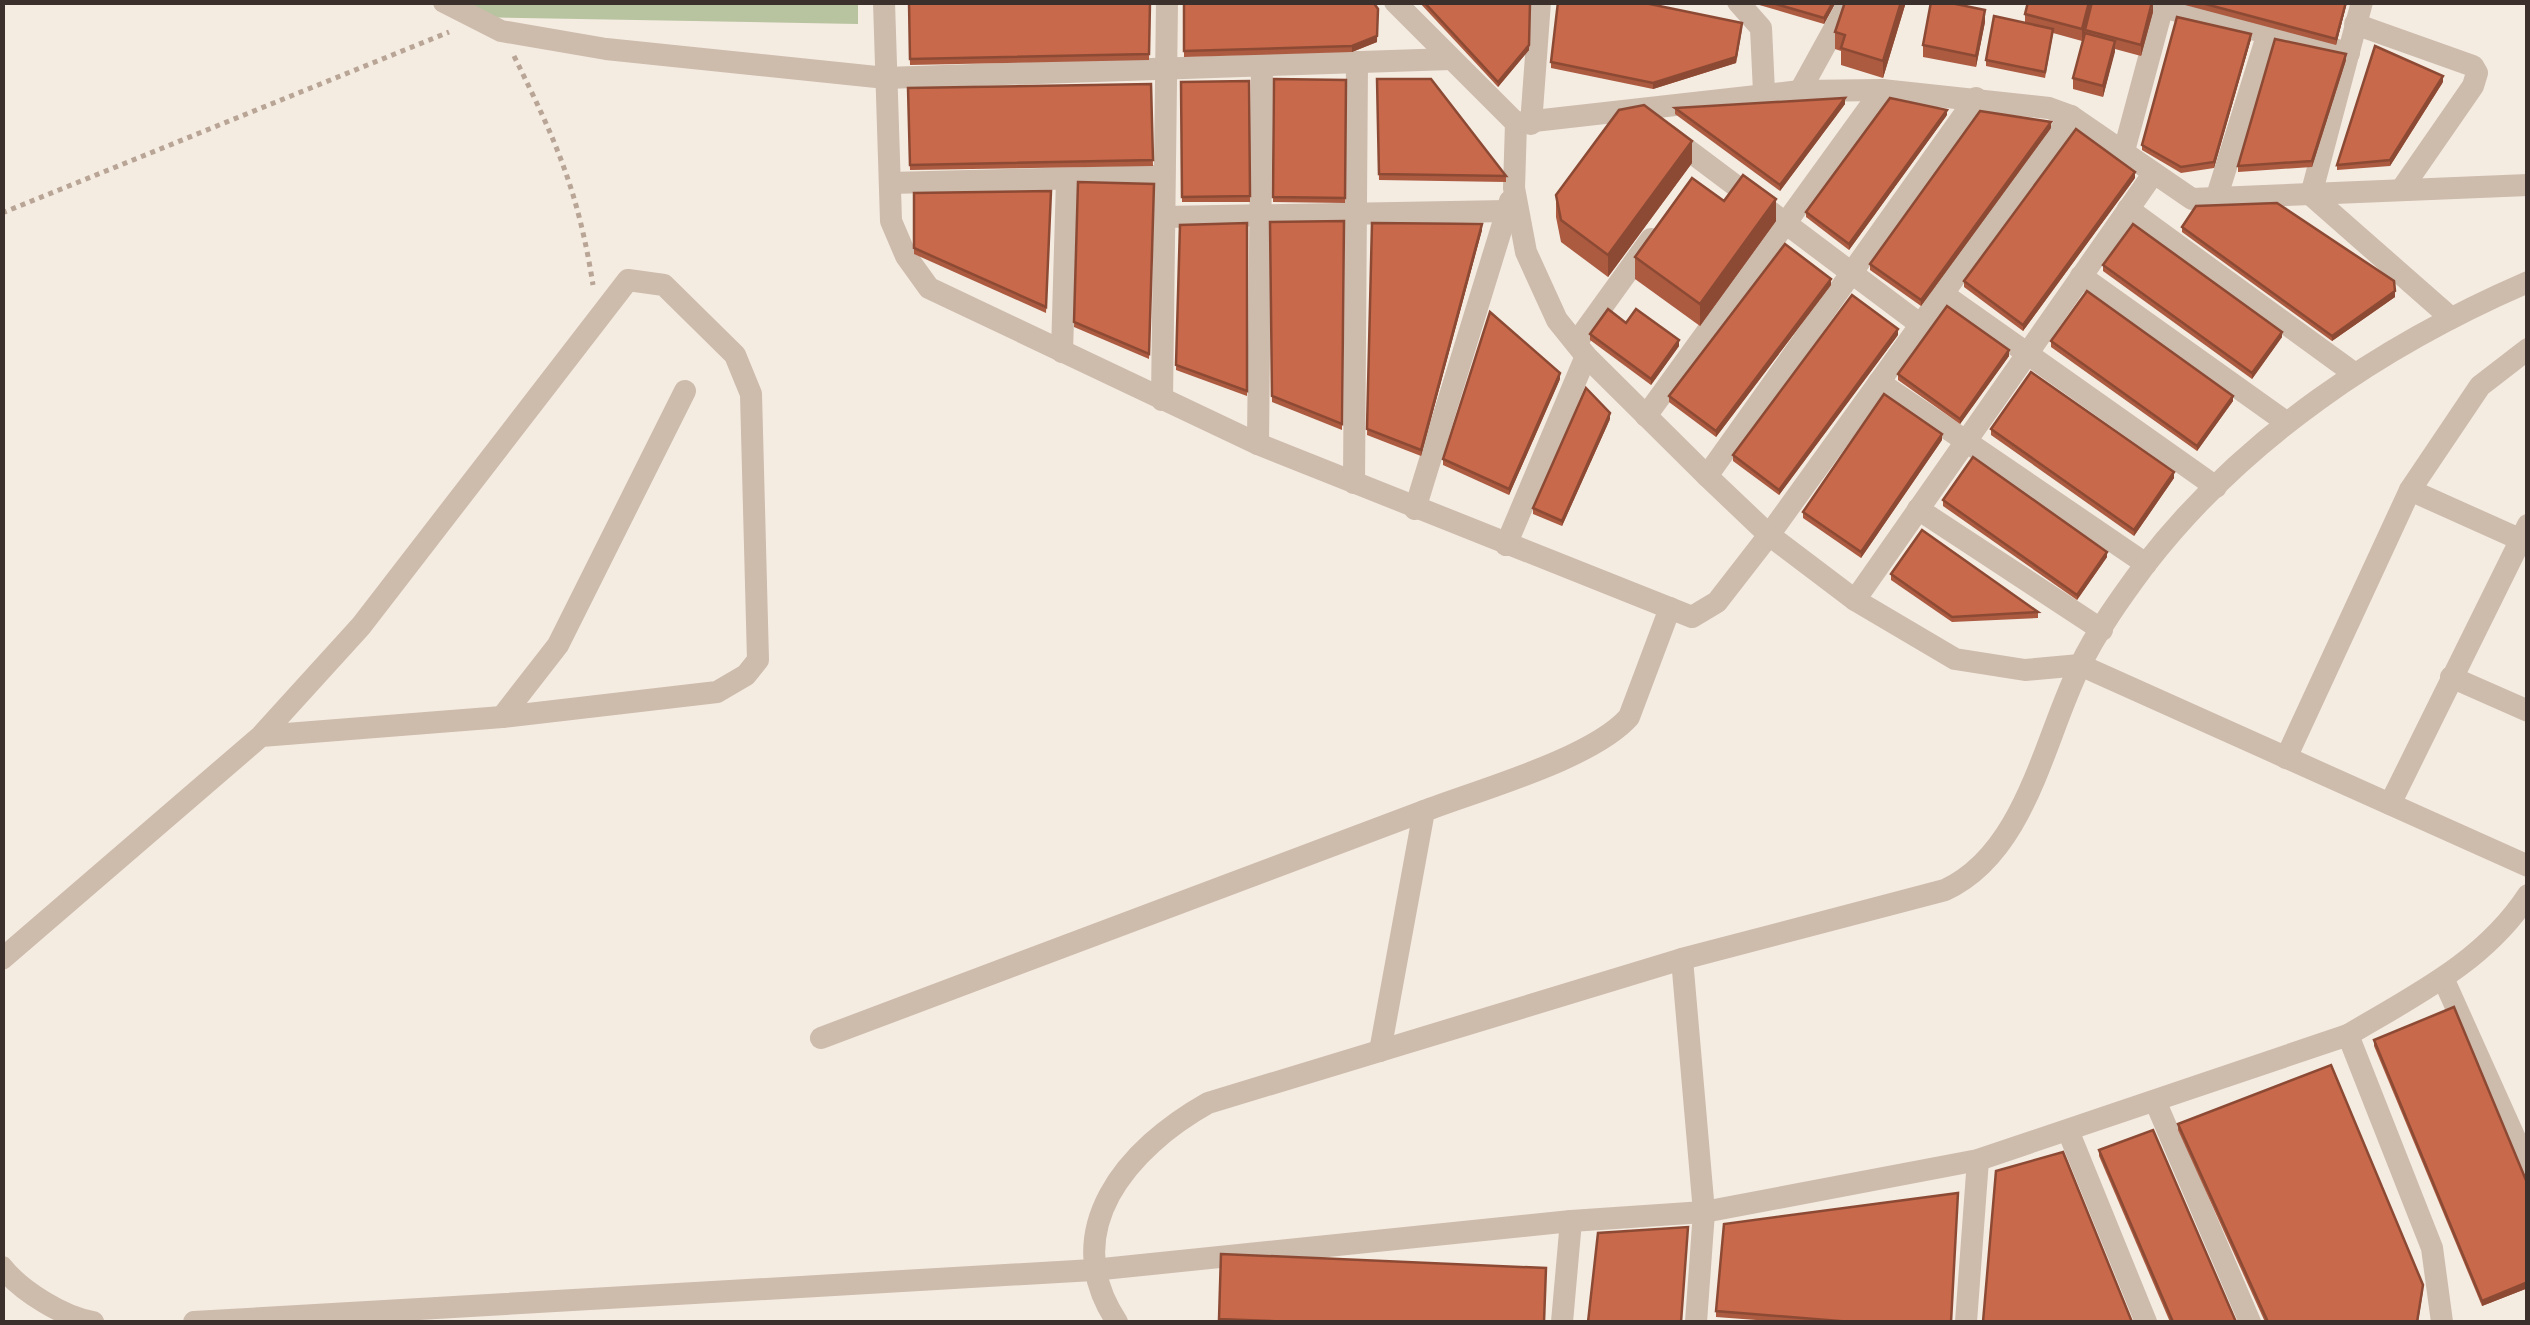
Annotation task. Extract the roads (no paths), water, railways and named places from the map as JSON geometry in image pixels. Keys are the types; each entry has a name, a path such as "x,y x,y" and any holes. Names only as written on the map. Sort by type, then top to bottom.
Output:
{"street":[{"path":"444,2 501,32 606,50 886,78 1452,60"},
{"path":"884,2 894,234 929,288 1258,444 1692,616 1704,613 1768,535 2071,116"},
{"path":"1162,400 1167,2"},
{"path":"1395,2 1523,124"},
{"path":"1415,509 1514,188 1540,2"},
{"path":"1738,2 1761,28 1764,92"},
{"path":"1800,90 1849,2"},
{"path":"2124,150 2156,4 2267,36 2349,54"},
{"path":"2311,196 2358,14 2473,66 2477,72 2473,86 2402,190"},
{"path":"2217,196 2267,36"},
{"path":"1354,483 1356,62"},
{"path":"1258,444 1262,66"},
{"path":"1523,124 1764,92 1882,90 2049,108 2071,116 2192,199 2528,186"},
{"path":"1646,416 1882,90"},
{"path":"1707,476 1976,98"},
{"path":"1631,108 1700,170 1785,223 1921,325"},
{"path":"1854,600 2153,174"},
{"path":"890,183 1164,176"},
{"path":"1062,352 1067,179"},
{"path":"1514,188 1526,252 1557,320 1581,350 1768,535 1854,600 1955,659 2025,670 2080,666 2528,866"},
{"path":"2311,196 2451,318"},
{"path":"2128,209 2356,374"},
{"path":"1164,217 1507,211"},
{"path":"1506,545 1581,350 1662,223"},
{"path":"2081,276 2286,422"},
{"path":"2,959 260,736 361,626 628,280 664,285 736,354 751,394 758,660 746,675 717,692 502,716 260,736"},
{"path":"1117,1322 1093,1270 1100,1219 1114,1185 1132,1159 1168,1126 1208,1102 1682,959 1944,890 1972,878 2012,823 2080,666 2102,630 2146,564 2216,487 2286,422 2356,374 2451,318 2528,282"},
{"path":"1943,294 2216,487"},
{"path":"2286,758 2410,490 2480,386 2528,348"},
{"path":"1879,382 2146,564"},
{"path":"502,716 558,646 685,391"},
{"path":"2390,804 2525,536 2410,490"},
{"path":"1918,509 2102,630"},
{"path":"821,1038 1590,747 1629,717 1670,608"},
{"path":"2451,677 2528,711"},
{"path":"1380,1050 1424,811"},
{"path":"194,1322 1093,1270 1571,1221 1704,1212 1978,1160 2348,1035 2444,978 2495,939 2528,895"},
{"path":"1682,959 1704,1212 1696,1322"},
{"path":"2444,978 2528,1167"},
{"path":"2348,1035 2432,1248 2442,1322"},
{"path":"2156,1103 2250,1322"},
{"path":"2069,1132 2146,1322"},
{"path":"1966,1322 1978,1160"},
{"path":"1562,1322 1571,1221"},
{"path":"2,1268 30,1292 79,1320 93,1322"}]}
